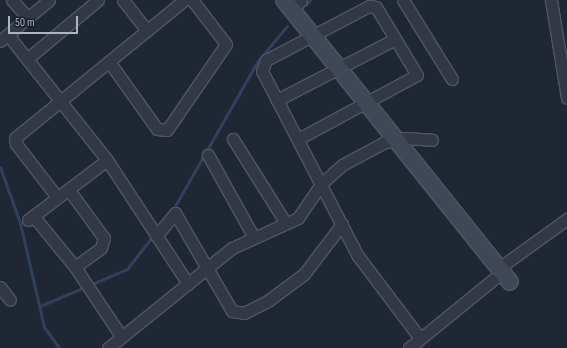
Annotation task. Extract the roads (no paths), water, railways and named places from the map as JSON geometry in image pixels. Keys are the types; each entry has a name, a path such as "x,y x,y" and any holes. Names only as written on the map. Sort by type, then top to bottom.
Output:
{"street":[{"path":"12,0 28,18"},
{"path":"49,0 4,38 27,59 107,160 188,284"},
{"path":"27,59 98,0"},
{"path":"123,0 147,31"},
{"path":"57,197 16,144 15,138 62,103 184,0"},
{"path":"110,63 157,129 167,130 226,44 192,0"},
{"path":"402,0 452,79"},
{"path":"551,0 567,98"},
{"path":"292,3 313,36 502,276"},
{"path":"298,139 417,75 376,7 369,6 262,65 278,100 321,184 342,224 358,256 419,338"},
{"path":"278,100 395,39"},
{"path":"233,139 285,222"},
{"path":"108,348 121,336 208,268 253,236 298,218 321,184 342,165 396,140 432,140"},
{"path":"208,155 253,236"},
{"path":"107,160 69,190 57,197 31,219 75,267 121,336"},
{"path":"69,190 104,238 101,248 75,267"},
{"path":"156,236 175,213 232,311 244,313 269,300 304,274 342,224"},
{"path":"409,348 419,338 502,276 567,219"},
{"path":"0,287 10,300"}],"waterway":[{"path":"306,5 310,0"},
{"path":"175,206 257,62 287,26"},
{"path":"0,167 20,223 44,327 59,348"},
{"path":"40,306 127,269 151,238"}]}
